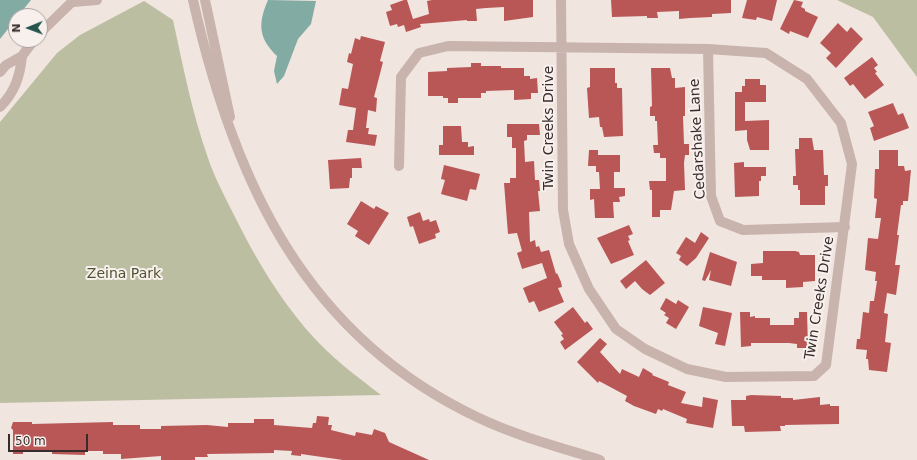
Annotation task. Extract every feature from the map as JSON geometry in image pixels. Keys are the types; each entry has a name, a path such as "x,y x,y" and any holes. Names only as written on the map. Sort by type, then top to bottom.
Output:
{"street":[{"path":"48,25 73,1 97,0"},
{"path":"193,0 216,93 226,124 258,197 294,260 333,309 378,353 427,389 478,418 600,460"},
{"path":"205,0 237,148"},
{"name":"Twin Creeks Drive","path":"399,166 401,76 418,53 448,46 562,47 708,49 766,53 808,79 841,123 852,164 826,365 814,376 726,377 687,369 645,349 616,329 589,289 569,244 563,210 562,47 561,0"},
{"path":"0,72 6,65 22,56 28,48"},
{"name":"Cedarshake Lane","path":"708,49 711,196 720,221 743,230 845,227"},
{"path":"0,107 15,87 20,76 22,56"}],"green space":[{"path":"837,0 917,0 917,77 873,17"},
{"name":"Zeina Park","path":"144,1 173,20 184,72 202,141 210,165 241,229 270,280 293,312 318,342 340,363 381,395 0,403 0,122 57,53 80,35"}],"water":[{"path":"0,0 31,0 24,8 8,8 8,29 0,39"},
{"path":"268,0 316,1 311,24 298,39 284,76 277,84 274,71 277,56 266,43 263,36 261,23"}],"building":[{"path":"407,0 413,19 429,14 427,1 432,0 533,0 533,17 504,21 504,7 476,9 477,21 467,20 420,24 421,27 406,32 404,25 398,27 397,24 390,26 386,12 392,10 390,5"},
{"path":"611,0 731,0 731,13 712,14 712,17 679,19 679,11 657,12 658,18 647,18 647,16 612,17"},
{"path":"747,0 777,0 772,21 757,17 756,20 742,18"},
{"path":"794,0 803,2 801,7 805,9 805,11 818,17 808,38 790,31 789,34 780,29"},
{"path":"838,23 847,32 851,27 863,39 836,68 826,58 831,53 820,43"},
{"path":"361,36 385,42 380,61 383,62 374,97 377,98 376,112 368,110 366,128 369,128 368,134 377,135 375,146 346,142 348,130 353,130 356,108 339,105 342,88 348,89 353,64 347,62 349,53 351,54 355,38 360,40"},
{"path":"872,57 878,65 874,68 877,72 875,73 884,85 865,99 853,84 850,86 844,78"},
{"path":"471,63 481,63 481,66 501,66 501,68 524,68 524,76 530,76 530,79 537,78 538,93 531,93 531,99 514,100 514,90 486,91 486,93 481,93 481,98 458,98 458,103 448,103 448,98 443,98 443,96 428,96 428,72 447,71 447,68 471,67"},
{"path":"590,68 615,68 615,83 617,83 617,88 622,88 623,136 604,137 602,127 600,127 599,117 589,118 587,88 590,87"},
{"path":"651,68 670,68 672,78 675,78 675,88 685,87 685,116 683,116 684,144 689,144 689,155 685,155 684,163 685,190 674,191 671,210 660,210 660,217 652,217 652,190 650,190 649,181 666,181 666,158 660,158 660,153 654,153 653,145 658,145 657,121 655,121 655,116 650,116 650,107 652,106"},
{"path":"745,79 760,79 760,85 766,85 766,102 745,102 745,121 769,120 769,150 750,150 747,140 747,130 735,131 735,92 742,92 742,86 745,86"},
{"path":"893,103 898,115 903,113 909,128 874,141 870,128 874,126 868,112"},
{"path":"507,124 539,124 540,135 527,135 527,140 524,141 525,162 534,161 535,180 539,180 540,191 538,191 540,211 529,212 530,242 535,240 536,247 539,246 541,252 549,250 556,274 557,273 561,282 562,287 558,288 564,302 539,312 534,301 529,303 523,288 547,278 542,263 522,269 517,253 522,251 517,233 508,234 504,183 510,183 510,178 516,178 516,148 512,148 512,137 507,137"},
{"path":"443,126 461,126 462,142 468,142 468,147 474,146 474,155 439,155 439,145 443,145"},
{"path":"799,138 812,138 814,150 823,150 824,175 828,175 828,186 825,186 825,205 800,205 800,190 798,190 798,185 793,185 793,176 796,176 795,149 799,149"},
{"path":"589,150 598,150 598,155 620,155 620,172 614,172 614,188 625,188 625,196 619,197 620,202 613,202 614,218 595,218 594,199 590,200 590,189 600,189 599,172 596,172 596,166 588,166"},
{"path":"879,150 898,150 898,166 904,166 905,171 911,170 908,201 903,201 903,205 901,205 897,235 899,235 895,265 900,265 896,295 887,293 884,313 888,314 885,342 891,343 887,372 869,370 868,359 866,359 867,350 856,349 857,339 860,339 863,312 869,313 870,301 874,301 877,281 875,281 876,272 865,270 868,238 878,239 881,218 875,218 877,199 874,198 875,169 879,169"},
{"path":"361,158 362,168 352,168 352,178 350,178 349,188 330,189 328,160"},
{"path":"744,162 744,167 766,167 766,176 761,176 761,181 759,181 759,196 735,197 734,163"},
{"path":"444,165 480,174 476,190 470,189 467,201 441,194 445,180 441,179"},
{"path":"361,201 374,209 376,206 389,213 369,245 355,236 358,231 347,224"},
{"path":"420,212 423,221 429,219 430,222 436,220 440,232 435,234 436,238 419,244 413,226 410,227 407,217"},
{"path":"629,225 633,234 628,236 630,240 628,241 634,255 611,264 597,238"},
{"path":"701,232 709,238 696,258 687,266 679,260 681,256 676,253 686,237 695,243"},
{"path":"763,251 795,251 799,252 800,255 815,255 815,281 803,282 803,287 786,288 786,280 762,280 762,276 751,276 751,264 763,263"},
{"path":"710,252 737,262 731,286 709,280 711,270 705,281 702,280"},
{"path":"646,260 665,283 650,295 635,281 626,289 620,281"},
{"path":"666,298 676,304 678,300 689,307 676,329 666,323 669,318 664,315 666,313 660,309"},
{"path":"573,307 585,323 587,321 593,329 565,350 560,342 564,339 561,335 563,334 554,322"},
{"path":"703,307 732,313 725,346 715,344 718,333 699,326"},
{"path":"740,312 750,312 750,317 755,316 755,318 770,318 770,325 794,325 794,318 799,318 799,312 807,312 808,348 797,348 797,344 789,343 751,343 751,346 741,347"},
{"path":"600,338 607,344 600,352 620,374 622,369 639,377 643,368 653,374 652,375 669,382 668,385 686,392 681,403 702,407 703,397 718,400 713,428 686,423 687,419 663,409 662,411 658,409 656,414 634,406 625,401 627,396 599,381 598,383 577,362"},
{"path":"746,396 781,396 781,398 793,398 793,400 820,397 820,405 830,404 830,406 839,406 839,424 785,425 780,426 781,431 745,432 744,426 732,426 731,400 746,400"},
{"path":"317,416 329,417 328,425 332,425 331,430 355,436 356,432 372,435 374,429 385,433 389,442 429,460 343,460 301,454 301,456 291,455 292,451 274,450 274,453 207,454 208,457 195,457 195,460 161,460 161,456 121,459 121,454 103,454 103,451 85,451 85,455 52,454 52,451 23,451 23,454 13,454 13,430 11,428 13,422 32,422 32,424 113,422 113,425 140,425 140,429 161,429 161,426 207,425 228,427 228,423 254,423 254,419 274,419 274,425 312,428 313,423 316,423"}]}
